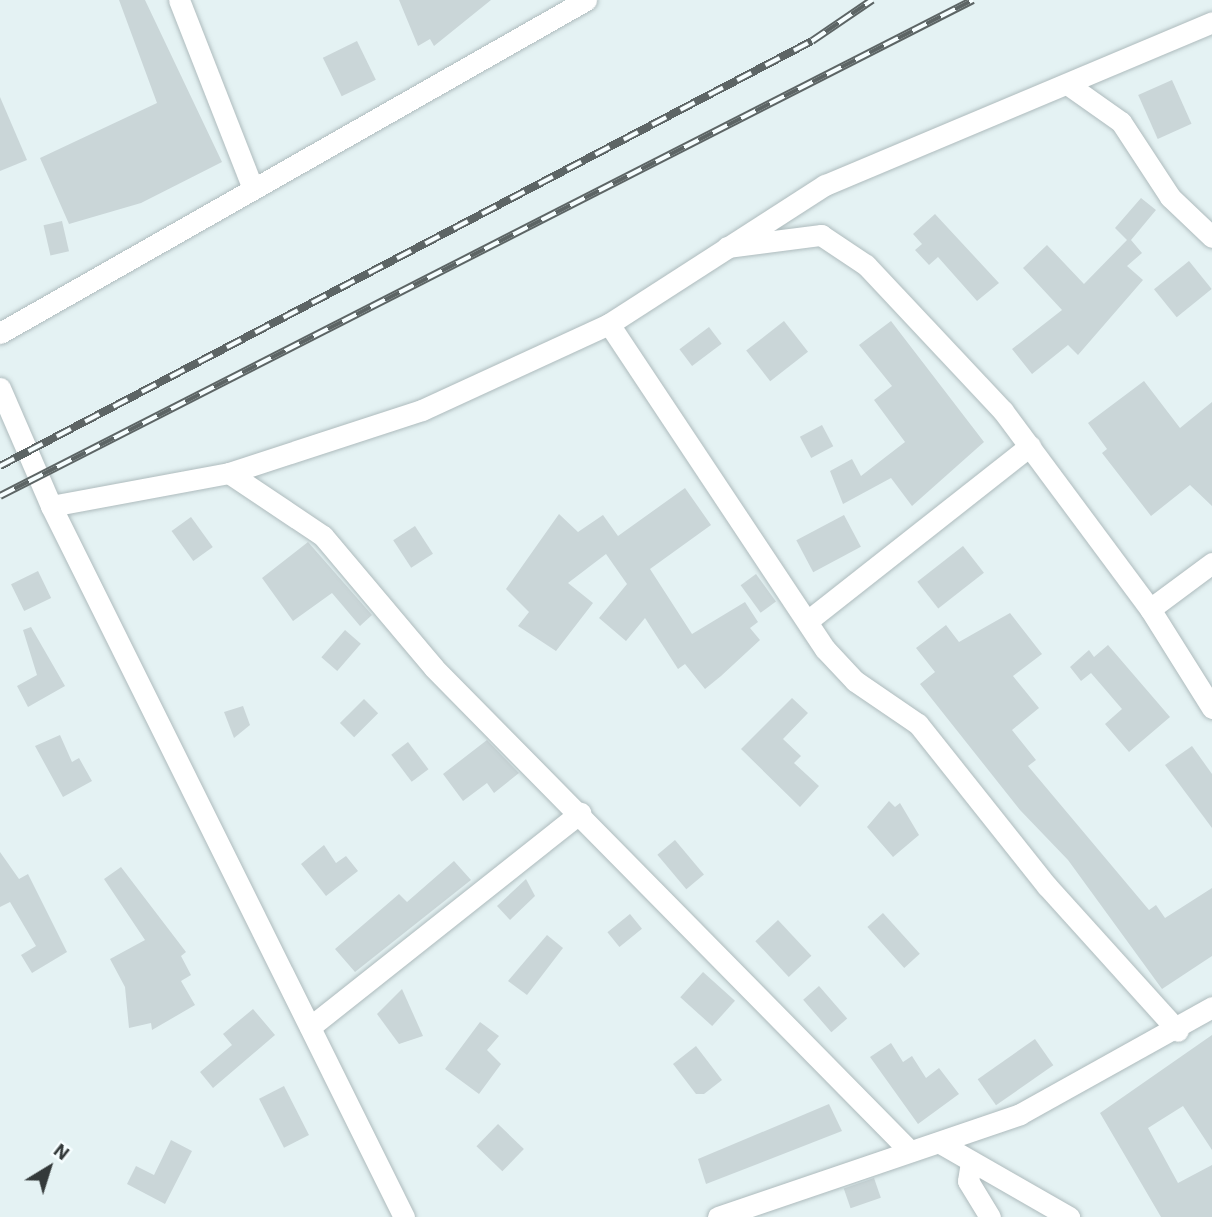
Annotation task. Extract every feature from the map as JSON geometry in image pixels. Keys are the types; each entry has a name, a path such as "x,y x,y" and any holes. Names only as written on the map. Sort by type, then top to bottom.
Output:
{"street":[{"path":"179,0 252,186"},
{"path":"0,333 252,186 586,0"},
{"path":"51,506 229,473 422,410 609,324 825,185 939,134 1070,86 1212,22"},
{"path":"1070,86 1121,122 1171,197 1212,237"},
{"path":"726,247 801,235 834,243 866,265 1030,446 1150,609 1212,708"},
{"path":"609,324 841,668 918,724 1047,886 1178,1031"},
{"path":"0,388 51,506 404,1217"},
{"path":"810,620 1030,446"},
{"path":"229,473 323,536 435,668 908,1149"},
{"path":"1150,609 1212,563"},
{"path":"310,1027 579,813"},
{"path":"718,1217 908,1149 940,1143 1056,1096 1178,1031 1212,1007"},
{"path":"940,1143 1069,1217"},
{"path":"971,1162 968,1181 990,1217"}],"building":[{"path":"119,0 145,0 222,162 141,203 69,224 40,158 157,103"},
{"path":"399,0 491,0 434,46 430,39 418,46"},
{"path":"357,41 376,80 342,96 323,58"},
{"path":"1172,80 1192,124 1158,139 1138,95"},
{"path":"0,97 27,160 0,171"},
{"path":"1141,198 1156,210 1131,240 1142,253 1127,266 1143,280 1078,355 1068,345 1032,374 1012,349 1062,310 1023,268 1047,245 1084,284 1127,240 1115,228"},
{"path":"935,214 999,283 977,301 938,257 929,265 915,250 922,244 913,234"},
{"path":"62,221 69,251 50,255 43,225"},
{"path":"1189,261 1212,289 1177,317 1154,289"},
{"path":"784,321 808,352 770,381 746,351"},
{"path":"891,321 984,442 912,506 891,478 843,504 830,471 852,459 861,476 905,442 874,400 892,386 859,345"},
{"path":"709,327 722,344 692,366 679,349"},
{"path":"1144,381 1180,428 1212,402 1212,506 1190,485 1151,516 1102,453 1107,449 1088,423"},
{"path":"822,425 833,446 811,458 800,437"},
{"path":"685,488 711,525 650,569 692,634 745,602 758,622 750,628 760,640 721,676 705,689 685,664 678,669 645,618 626,641 599,618 627,584 606,554 568,583 593,603 556,651 518,626 529,612 506,589 559,514 578,532 603,515 618,536"},
{"path":"844,515 861,547 813,572 796,540"},
{"path":"191,517 213,547 193,561 172,531"},
{"path":"415,526 433,554 411,568 393,540"},
{"path":"308,542 372,615 360,626 332,593 293,621 262,578"},
{"path":"963,546 984,573 938,609 917,582"},
{"path":"38,571 51,598 24,611 11,584"},
{"path":"756,574 776,602 761,613 741,585"},
{"path":"1010,613 1042,654 1013,676 1039,708 1012,730 1036,760 1028,766 1149,910 1156,905 1165,918 1212,888 1212,956 1162,989 1068,860 1020,810 920,684 935,672 916,648 946,625 959,642"},
{"path":"31,627 65,686 28,707 17,686 37,675 23,630"},
{"path":"345,630 361,644 337,671 321,657"},
{"path":"1108,645 1170,717 1129,752 1105,724 1122,709 1091,673 1081,681 1070,667 1089,650 1094,657"},
{"path":"792,698 808,713 783,739 801,756 794,763 819,786 800,807 741,749"},
{"path":"364,699 378,713 354,737 340,723"},
{"path":"243,706 250,725 234,738 224,712"},
{"path":"60,735 72,762 79,758 92,781 63,797 35,746"},
{"path":"487,740 519,773 494,793 487,783 463,801 443,774"},
{"path":"408,742 428,769 412,782 391,755"},
{"path":"1192,746 1212,774 1212,828 1165,765"},
{"path":"889,801 895,807 900,803 919,835 893,857 867,827"},
{"path":"675,840 704,874 686,889 657,855"},
{"path":"324,845 336,863 346,856 358,871 326,896 301,864"},
{"path":"0,852 19,879 28,874 67,952 32,973 21,955 36,946 10,902 0,907"},
{"path":"454,861 471,880 355,972 335,949 399,894 407,902"},
{"path":"121,867 186,952 181,956 191,975 181,981 195,1005 152,1030 151,1023 129,1028 125,987 110,959 145,940 104,879"},
{"path":"526,879 535,896 510,920 497,906"},
{"path":"883,913 920,954 904,968 867,927"},
{"path":"630,914 642,929 619,947 607,932"},
{"path":"778,920 811,956 789,977 755,941"},
{"path":"547,935 563,948 527,995 508,981"},
{"path":"703,972 735,1001 712,1026 680,997"},
{"path":"819,986 847,1018 831,1032 803,1000"},
{"path":"402,989 423,1036 399,1044 377,1014"},
{"path":"253,1009 275,1035 213,1088 200,1072 232,1045 223,1034"},
{"path":"480,1022 499,1036 487,1050 501,1064 479,1094 445,1069"},
{"path":"1212,1035 1212,1150 1183,1106 1148,1128 1178,1183 1212,1165 1212,1217 1161,1217 1100,1113"},
{"path":"1035,1039 1053,1065 996,1105 978,1079"},
{"path":"891,1043 903,1062 912,1056 926,1078 939,1068 959,1094 918,1124 870,1057"},
{"path":"696,1046 722,1080 704,1094 696,1094 673,1064"},
{"path":"284,1086 309,1135 284,1148 259,1099"},
{"path":"829,1104 842,1131 706,1184 698,1159"},
{"path":"498,1124 524,1149 502,1171 476,1146"},
{"path":"171,1140 192,1151 165,1204 127,1184 136,1166 154,1175"},
{"path":"874,1178 881,1198 851,1208 844,1188"}],"railway":[{"path":"0,466 812,41 872,0"},
{"path":"0,496 973,0"}]}
